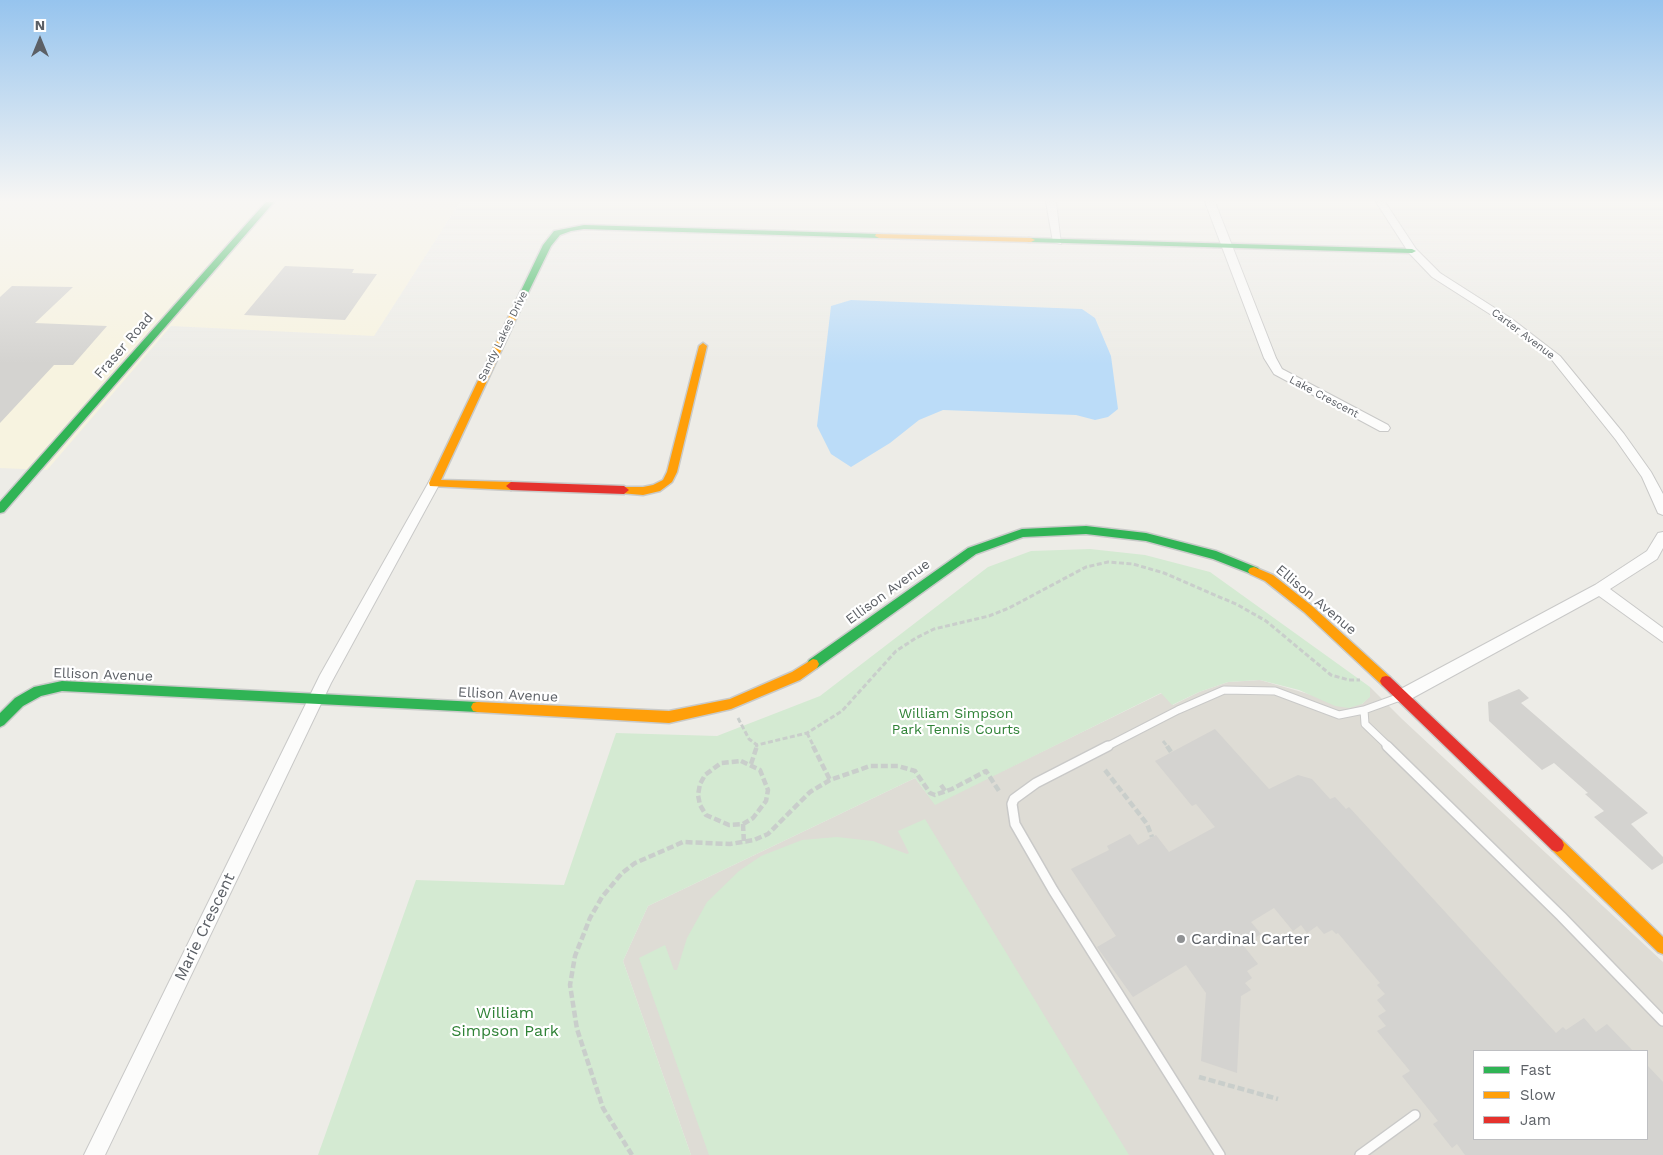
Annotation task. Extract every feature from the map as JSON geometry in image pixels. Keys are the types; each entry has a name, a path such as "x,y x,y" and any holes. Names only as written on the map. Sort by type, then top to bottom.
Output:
{"street":[{"name":"Fraser Road","path":"0,509 223,256"},
{"name":"Sandy Lakes Drive","path":"316,700 325,679 434,483 541,256"},
{"name":"Lake Crescent","path":"1231,256 1270,358 1278,371 1384,428"},
{"name":"Carter Avenue","path":"1417,256 1436,274 1508,321 1556,358 1620,437 1647,475 1663,510"},
{"path":"434,483 642,491 656,488 667,482 672,472 703,346"},
{"name":"Ellison Avenue","path":"0,721 18,702 38,691 56,686 670,717 722,706 796,676 972,551 1022,533 1086,530 1146,537 1216,555 1269,578 1308,609 1402,696 1663,947"},
{"path":"1402,696 1600,589 1652,555 1663,537"},
{"path":"1600,589 1663,636"},
{"name":"Marie Crescent","path":"94,1155 316,700"}],"lane":[{"path":"1220,1155 1054,890 1015,824 1012,804 1014,799 1036,783 1169,714 1224,690 1275,691 1339,715 1364,710 1402,696"},
{"path":"1364,710 1366,724 1415,770 1483,842 1561,916 1663,1021"},
{"path":"1360,1155 1415,1115"}],"path":[{"path":"736,713 749,739 757,745 807,734 842,711 896,651 916,638 934,629 989,616 1009,608 1078,571 1108,562 1133,564 1182,580 1210,592 1266,621 1316,664 1337,678 1349,680 1366,679"},
{"path":"807,734 830,780"},
{"path":"1163,741 1171,752"},
{"path":"751,764 757,745"},
{"path":"731,761 751,764 760,770 766,779 768,790 766,801 760,811 743,824 729,825 716,821 703,810 698,795 700,784 712,768 731,761"},
{"path":"632,1155 603,1108 577,1029 570,974 580,941 590,918 602,897 622,873 636,863 684,842 744,844 768,834 810,792 830,780 870,766 898,766 915,771 930,792 936,795 946,792 986,771 999,791"},
{"path":"1105,770 1147,824 1152,837"},
{"path":"941,785 946,792"},
{"path":"743,824 744,844"},
{"path":"1199,1077 1278,1099"}],"shaded area":[{"path":"0,256 425,256 374,336 171,326 47,470 0,468"},
{"path":"1260,680 1312,695 1362,704 1369,697 1370,687 1663,962 1663,1155 691,1155 623,961 648,906 915,778 935,804 1162,693 1173,705 1199,692 1228,682"}],"green space":[{"name":"William Simpson Park","path":"1090,549 1145,555 1210,572 1370,687 1370,697 1362,704 1349,708 1335,706 1299,690 1260,680 1228,682 1199,692 1172,705 1161,693 935,805 915,778 648,906 623,961 691,1155 318,1155 416,880 564,885 616,733 717,736 820,696 988,567 1031,551"},
{"path":"925,819 1129,1155 709,1155 639,958 665,945 674,970 677,970 687,938 707,902 739,871 761,856 802,840 837,837 873,841 907,854 909,853 898,831"}],"water":[{"path":"851,300 1082,309 1095,318 1111,356 1118,409 1108,417 1095,420 1076,415 943,410 919,420 890,443 851,467 831,454 817,426 831,306"}],"building":[{"path":"285,266 354,269 352,273 377,274 345,320 244,315"},
{"path":"12,286 73,287 35,323 107,326 73,365 54,365 0,423 0,297"},
{"path":"1519,689 1529,698 1521,703 1648,813 1631,824 1663,857 1663,863 1652,870 1594,817 1604,811 1585,794 1588,793 1554,763 1542,770 1489,721 1488,702"},
{"name":"Cardinal Carter","path":"1215,729 1269,789 1298,775 1312,779 1330,799 1335,797 1346,809 1349,807 1556,1033 1563,1027 1566,1030 1584,1018 1596,1032 1607,1024 1632,1050 1473,1050 1473,1140 1648,1140 1648,1066 1663,1082 1663,1155 1465,1155 1457,1144 1452,1148 1433,1124 1438,1121 1402,1076 1410,1071 1377,1031 1386,1026 1378,1016 1386,1011 1377,1000 1385,994 1377,985 1380,983 1338,933 1336,934 1332,930 1324,934 1317,926 1307,933 1301,925 1293,931 1274,908 1251,922 1261,934 1243,945 1258,964 1247,971 1252,978 1245,983 1251,990 1241,996 1237,1073 1201,1061 1206,993 1186,965 1133,997 1097,947 1116,936 1071,869 1109,850 1107,846 1130,834 1138,845 1156,835 1169,852 1215,827 1196,804 1192,806 1155,761"}],"traffic: fast":[{"path":"0,509 223,256"},
{"path":"524,293 542,256"},
{"path":"813,664 972,551 1022,533 1086,530 1146,537 1216,555 1254,571"},
{"path":"0,721 19,702 38,691 62,686 477,707"}],"traffic: slow":[{"path":"511,486 434,483 524,293"},
{"path":"624,490 643,491 656,488 667,482 672,472 703,346"},
{"path":"1254,571 1269,578 1308,609 1386,681"},
{"path":"477,707 669,717 731,704 796,676 813,664"},
{"path":"1557,845 1663,947"}],"traffic: jam":[{"path":"511,486 624,490"},
{"path":"1386,681 1557,845"}],"place":[{"name":"Cardinal Carter","path":"1181,939"}],"park label":[{"name":"William Simpson Park Tennis Courts","path":"956,722"}]}
